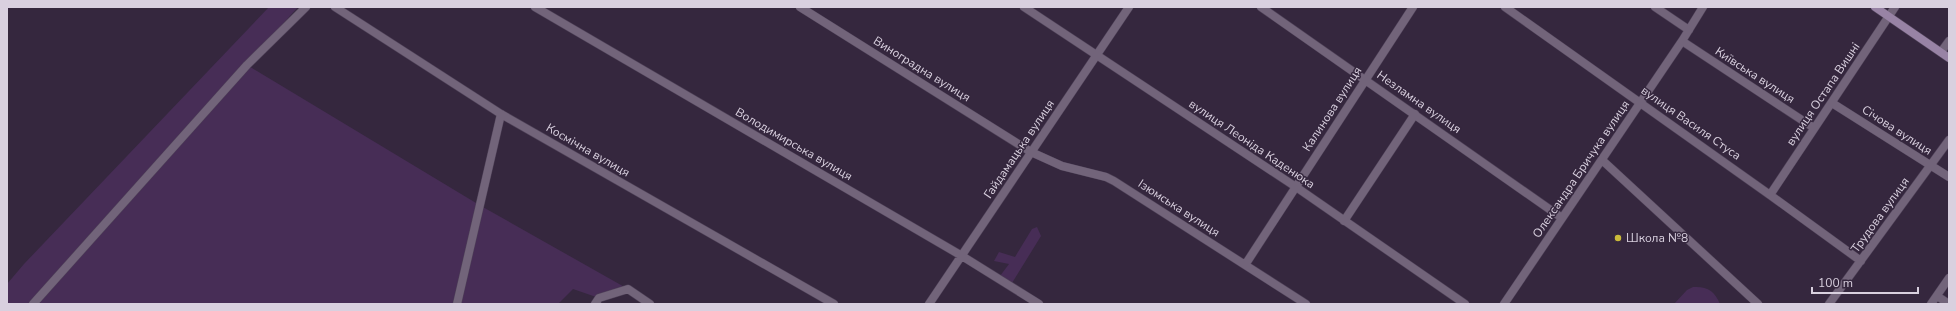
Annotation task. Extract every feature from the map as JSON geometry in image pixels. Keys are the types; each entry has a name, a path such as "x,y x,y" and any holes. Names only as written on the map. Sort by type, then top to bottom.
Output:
{"main road":[{"path":"1875,7 1949,58"}],"street":[{"path":"33,304 247,65 306,7"},
{"name":"Космічна вулиця","path":"335,7 501,114 834,304"},
{"name":"Володимирська вулиця","path":"536,7 962,256 1039,304"},
{"name":"Виноградна вулиця","path":"800,7 1031,152"},
{"name":"вулиця Леоніда Каденюка","path":"1024,7 1296,187 1465,304"},
{"name":"Гайдамацька вулиця","path":"929,304 1129,7"},
{"name":"Незламна вулиця","path":"1261,7 1562,218"},
{"name":"Калинова вулиця","path":"1245,265 1413,7"},
{"name":"вулиця Василя Стуса","path":"1506,7 1770,194 1861,261"},
{"path":"1655,7 1689,30"},
{"name":"Олександра Бричука вулиця","path":"1504,304 1682,41 1703,7"},
{"name":"вулиця Остапа Вишні","path":"1770,194 1895,7"},
{"name":"Київська вулиця","path":"1682,41 1814,128"},
{"path":"1941,52 1949,41"},
{"name":"Січова вулиця","path":"1832,103 1949,178"},
{"path":"457,304 501,114"},
{"path":"1344,221 1415,114"},
{"name":"Трудова вулиця","path":"1829,304 1949,140"},
{"name":"Ізюмська вулиця","path":"1031,152 1062,166 1106,177 1306,304"},
{"path":"1602,160 1758,304"},
{"path":"1931,304 1949,278"},
{"path":"596,304 598,298 628,289 650,304"},
{"path":"1937,296 1949,304"}],"shaded area":[{"path":"269,7 298,7 30,304 7,304 7,284 24,264"},
{"path":"247,65 481,206 628,289 599,298 573,289 558,304 33,304"},
{"path":"1037,227 1041,236 1012,283 1000,276 1009,264 994,261 999,252 1015,257 1032,229"},
{"path":"1693,287 1702,287 1710,290 1716,296 1720,304 1674,304 1687,290"}],"place":[{"name":"Школа №8","path":"1618,238"}]}
